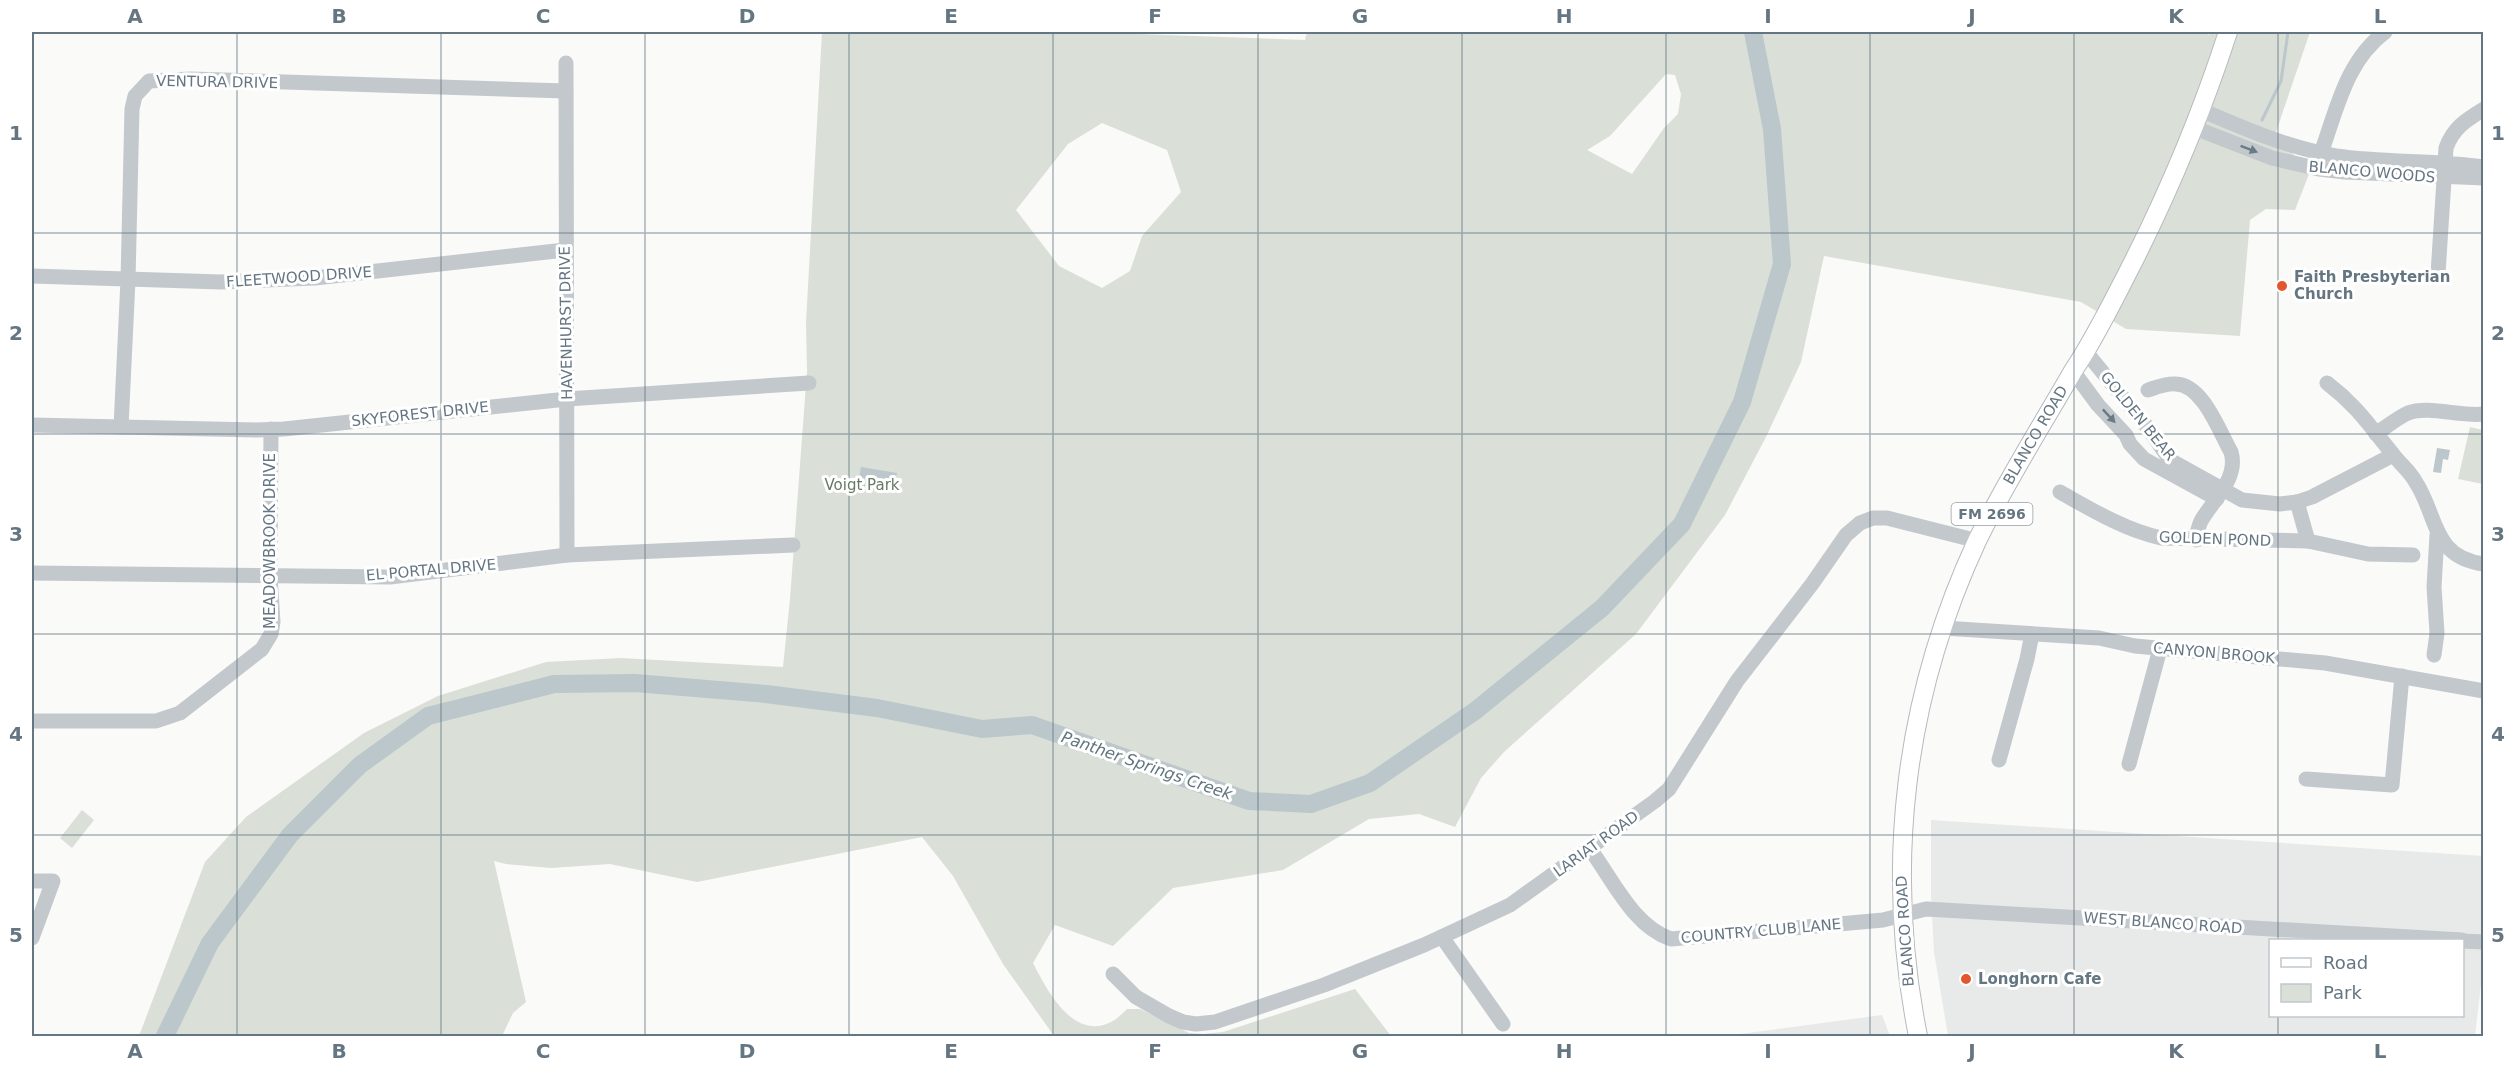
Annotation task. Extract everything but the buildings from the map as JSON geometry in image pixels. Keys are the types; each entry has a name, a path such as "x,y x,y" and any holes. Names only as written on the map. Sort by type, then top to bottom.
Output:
{"main road":[{"name":"BLANCO ROAD","path":"1918,1036 1905,965 1901,916 1901,860 1910,759 1919,713 1943,628 1978,541 2073,371 2086,352 2148,234 2195,128 2228,32"}],"street":[{"path":"2319,169 2321,153 2352,69 2371,42 2385,32"},
{"name":"HAVENHURST DRIVE","path":"566,63 567,555"},
{"name":"VENTURA DRIVE","path":"121,427 128,280 132,109 135,96 149,81 191,79 566,91"},
{"path":"2438,274 2446,148 2450,134 2459,125 2484,109"},
{"name":"BLANCO WOODS","path":"2201,110 2257,134 2301,149 2484,178"},
{"name":"BLANCO WOODS","path":"2195,128 2272,158 2319,169 2345,172 2444,171 2484,167"},
{"name":"FLEETWOOD DRIVE","path":"32,276 221,282 315,278 565,250"},
{"name":"GOLDEN BEAR","path":"2086,352 2148,428 2170,460 2219,494"},
{"name":"GOLDEN BEAR","path":"2073,371 2098,405 2126,435 2130,444 2144,459 2219,494 2262,503 2297,502 2312,497 2393,455"},
{"path":"2326,382 2357,408 2417,483 2437,535 2452,552 2469,561 2484,564"},
{"name":"SKYFOREST DRIVE","path":"32,425 271,429 567,399 809,383"},
{"path":"2148,390 2177,384 2193,390 2202,400 2234,461 2219,494 2200,523 2196,540"},
{"path":"2376,434 2409,413 2421,410 2467,416 2484,414"},
{"name":"MEADOWBROOK DRIVE","path":"32,721 156,721 180,713 262,649 271,634 273,622 270,577 271,429"},
{"name":"GOLDEN POND","path":"2060,492 2102,516 2147,535 2161,538 2308,541 2368,554 2413,555"},
{"path":"2297,502 2308,541"},
{"name":"LARIAT ROAD","path":"1113,974 1136,998 1169,1016 1183,1022 1209,1023 1324,985 1442,936 1518,901 1669,789 1737,681 1812,584 1846,535 1860,523 1873,518 1887,518 1978,541"},
{"path":"2434,655 2437,633 2434,587 2437,535"},
{"name":"EL PORTAL DRIVE","path":"32,573 390,577 567,555 793,545"},
{"name":"CANYON BROOK","path":"1943,628 2100,638 2160,649 2325,663 2484,691"},
{"path":"1999,760 2032,634"},
{"path":"2130,764 2160,649"},
{"path":"2306,779 2392,784 2402,675"},
{"name":"COUNTRY CLUB LANE","path":"1590,849 1641,920 1657,934 1671,939 1901,916"},
{"path":"32,881 52,881 32,938"},
{"name":"WEST BLANCO ROAD","path":"1901,916 1926,909 2445,939"},
{"path":"1442,936 1503,1024"},
{"name":"WEST BLANCO ROAD","path":"2464,940 2484,942"}],"shaded area":[{"path":"2437,448 2450,450 2448,460 2443,459 2441,473 2433,472"},
{"path":"861,467 897,473 893,491 858,485"},
{"path":"1931,820 2483,856 2484,959 2475,1036 1948,1036 1934,952"},
{"path":"1882,1015 1890,1036 1725,1036"}],"green space":[{"name":"Voigt Park","path":"822,32 1081,32 1305,40 1307,32 2208,32 2208,35 2213,32 2310,32 2276,132 2309,174 2295,210 2266,209 2250,220 2240,336 2126,329 2081,302 1824,256 1801,362 1767,435 1725,515 1636,634 1504,752 1481,778 1455,827 1419,814 1369,819 1283,870 1173,888 1113,946 1055,925 1033,963 1054,999 1074,1019 1086,1025 1099,1026 1113,1021 1127,1009 1140,1009 1189,1033 1223,1032 1355,989 1391,1036 1054,1036 1003,964 953,876 922,837 697,882 610,864 551,868 494,861 526,1002 513,1013 502,1036 139,1036 205,862 246,817 364,733 438,696 546,662 621,658 783,667 807,371 806,323","holes":["1666,74 1675,75 1681,94 1678,114 1664,128 1632,174 1587,150 1610,136","1102,123 1167,150 1181,192 1142,236 1130,271 1102,288 1059,266 1016,210 1068,144"]},
{"path":"2470,427 2483,430 2483,484 2458,479"},
{"path":"82,810 94,820 72,848 60,838"}],"waterway":[{"name":"Panther Springs Creek","path":"165,1036 210,943 290,835 360,765 428,716 554,684 635,683 766,694 877,708 982,729 1032,725 1249,801 1311,804 1370,783 1475,711 1602,608 1682,524 1742,402 1782,264 1772,129 1753,32"},
{"path":"2262,120 2281,81 2288,32"}],"place":[{"name":"Faith Presbyterian Church","path":"2282,286"},
{"name":"Longhorn Cafe","path":"1966,979"}]}
